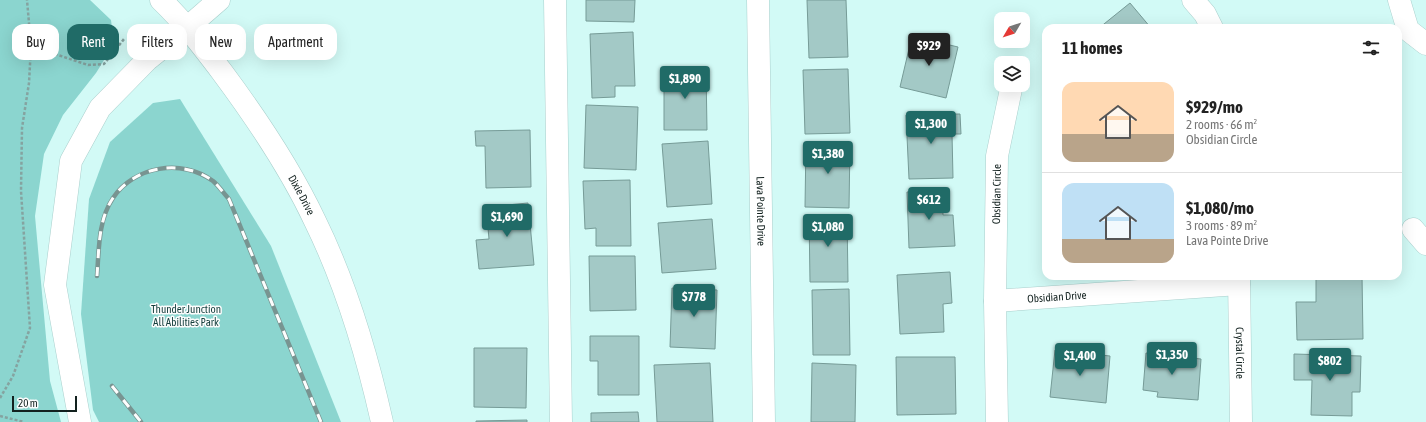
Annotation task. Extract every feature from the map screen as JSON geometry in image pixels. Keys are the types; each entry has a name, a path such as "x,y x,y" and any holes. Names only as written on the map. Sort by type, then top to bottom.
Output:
{"street":[{"name":"Dixie Drive","path":"162,0 188,27 235,90 279,154 315,221 342,288 363,350 382,422"},
{"path":"80,422 55,285 71,161 100,108 147,60 219,0"},
{"path":"554,0 561,422"},
{"name":"Lava Pointe Drive","path":"758,0 764,422"},
{"path":"1193,0 1205,14 1210,24"},
{"path":"1399,0 1408,30 1426,44"},
{"name":"Obsidian Circle","path":"995,301 997,156 1010,92"},
{"name":"Obsidian Drive","path":"995,301 1239,280"},
{"name":"Crystal Circle","path":"1239,280 1241,422"},
{"path":"995,301 997,422"}],"path":[{"path":"27,0 29,24"},
{"path":"59,55 88,64 104,64 124,38"},
{"path":"0,398 13,376 30,328 21,191 22,128 29,83 30,60"},
{"path":"0,416 24,422"}],"green space":[{"path":"0,0 90,0 111,20 112,24 67,24 67,60 104,60 96,73 63,115 44,154 35,216 50,381 61,422 0,422"},
{"name":"Thunder Junction All Abilities Park","path":"180,99 271,246 341,422 99,422 93,410 81,314 89,199 110,142 153,103"}],"building":[{"path":"586,0 635,0 634,22 586,21"},
{"path":"807,0 846,0 848,57 809,58"},
{"path":"1130,3 1148,24 1104,24"},
{"path":"633,32 635,86 615,86 615,97 592,98 590,34"},
{"path":"912,36 958,47 946,98 900,87"},
{"path":"848,69 850,133 805,134 803,70"},
{"path":"664,70 706,70 707,130 664,130"},
{"path":"586,105 638,107 636,170 584,168"},
{"path":"960,114 961,134 952,134 953,178 909,179 906,115"},
{"path":"530,130 531,187 486,188 485,146 476,146 475,131"},
{"path":"708,141 712,204 667,207 662,144"},
{"path":"806,142 850,143 849,208 805,207"},
{"path":"630,180 631,246 596,246 596,228 585,229 583,181"},
{"path":"942,190 943,215 953,215 955,246 909,248 907,192"},
{"path":"528,203 534,265 479,269 476,240 489,239 486,207"},
{"path":"809,215 847,215 848,282 810,282"},
{"path":"712,219 716,269 662,273 658,223"},
{"path":"589,256 635,256 636,310 590,311"},
{"path":"950,272 952,303 943,304 944,332 900,334 897,275"},
{"path":"1316,280 1362,280 1363,339 1297,340 1296,302 1316,302"},
{"path":"672,288 717,290 715,349 670,347"},
{"path":"849,289 850,355 813,355 812,290"},
{"path":"590,336 639,336 639,395 598,395 598,361 590,361"},
{"path":"474,348 527,348 526,408 474,407"},
{"path":"1055,350 1110,356 1106,403 1050,397"},
{"path":"1146,353 1201,359 1198,400 1157,397 1158,392 1143,390"},
{"path":"1294,354 1361,356 1360,392 1352,392 1352,416 1311,415 1312,380 1294,380"},
{"path":"896,357 955,357 956,414 897,415"},
{"path":"710,363 713,422 657,422 654,365"},
{"path":"812,363 856,365 855,422 811,422"},
{"path":"638,412 639,422 591,422 591,413"},
{"path":"527,420 527,422 476,422 476,421"}],"railway":[{"path":"97,276 100,236 104,216 113,198 122,187 146,172 173,168 187,169 201,174 213,181 229,199 321,422"},
{"path":"112,386 141,422"}]}
